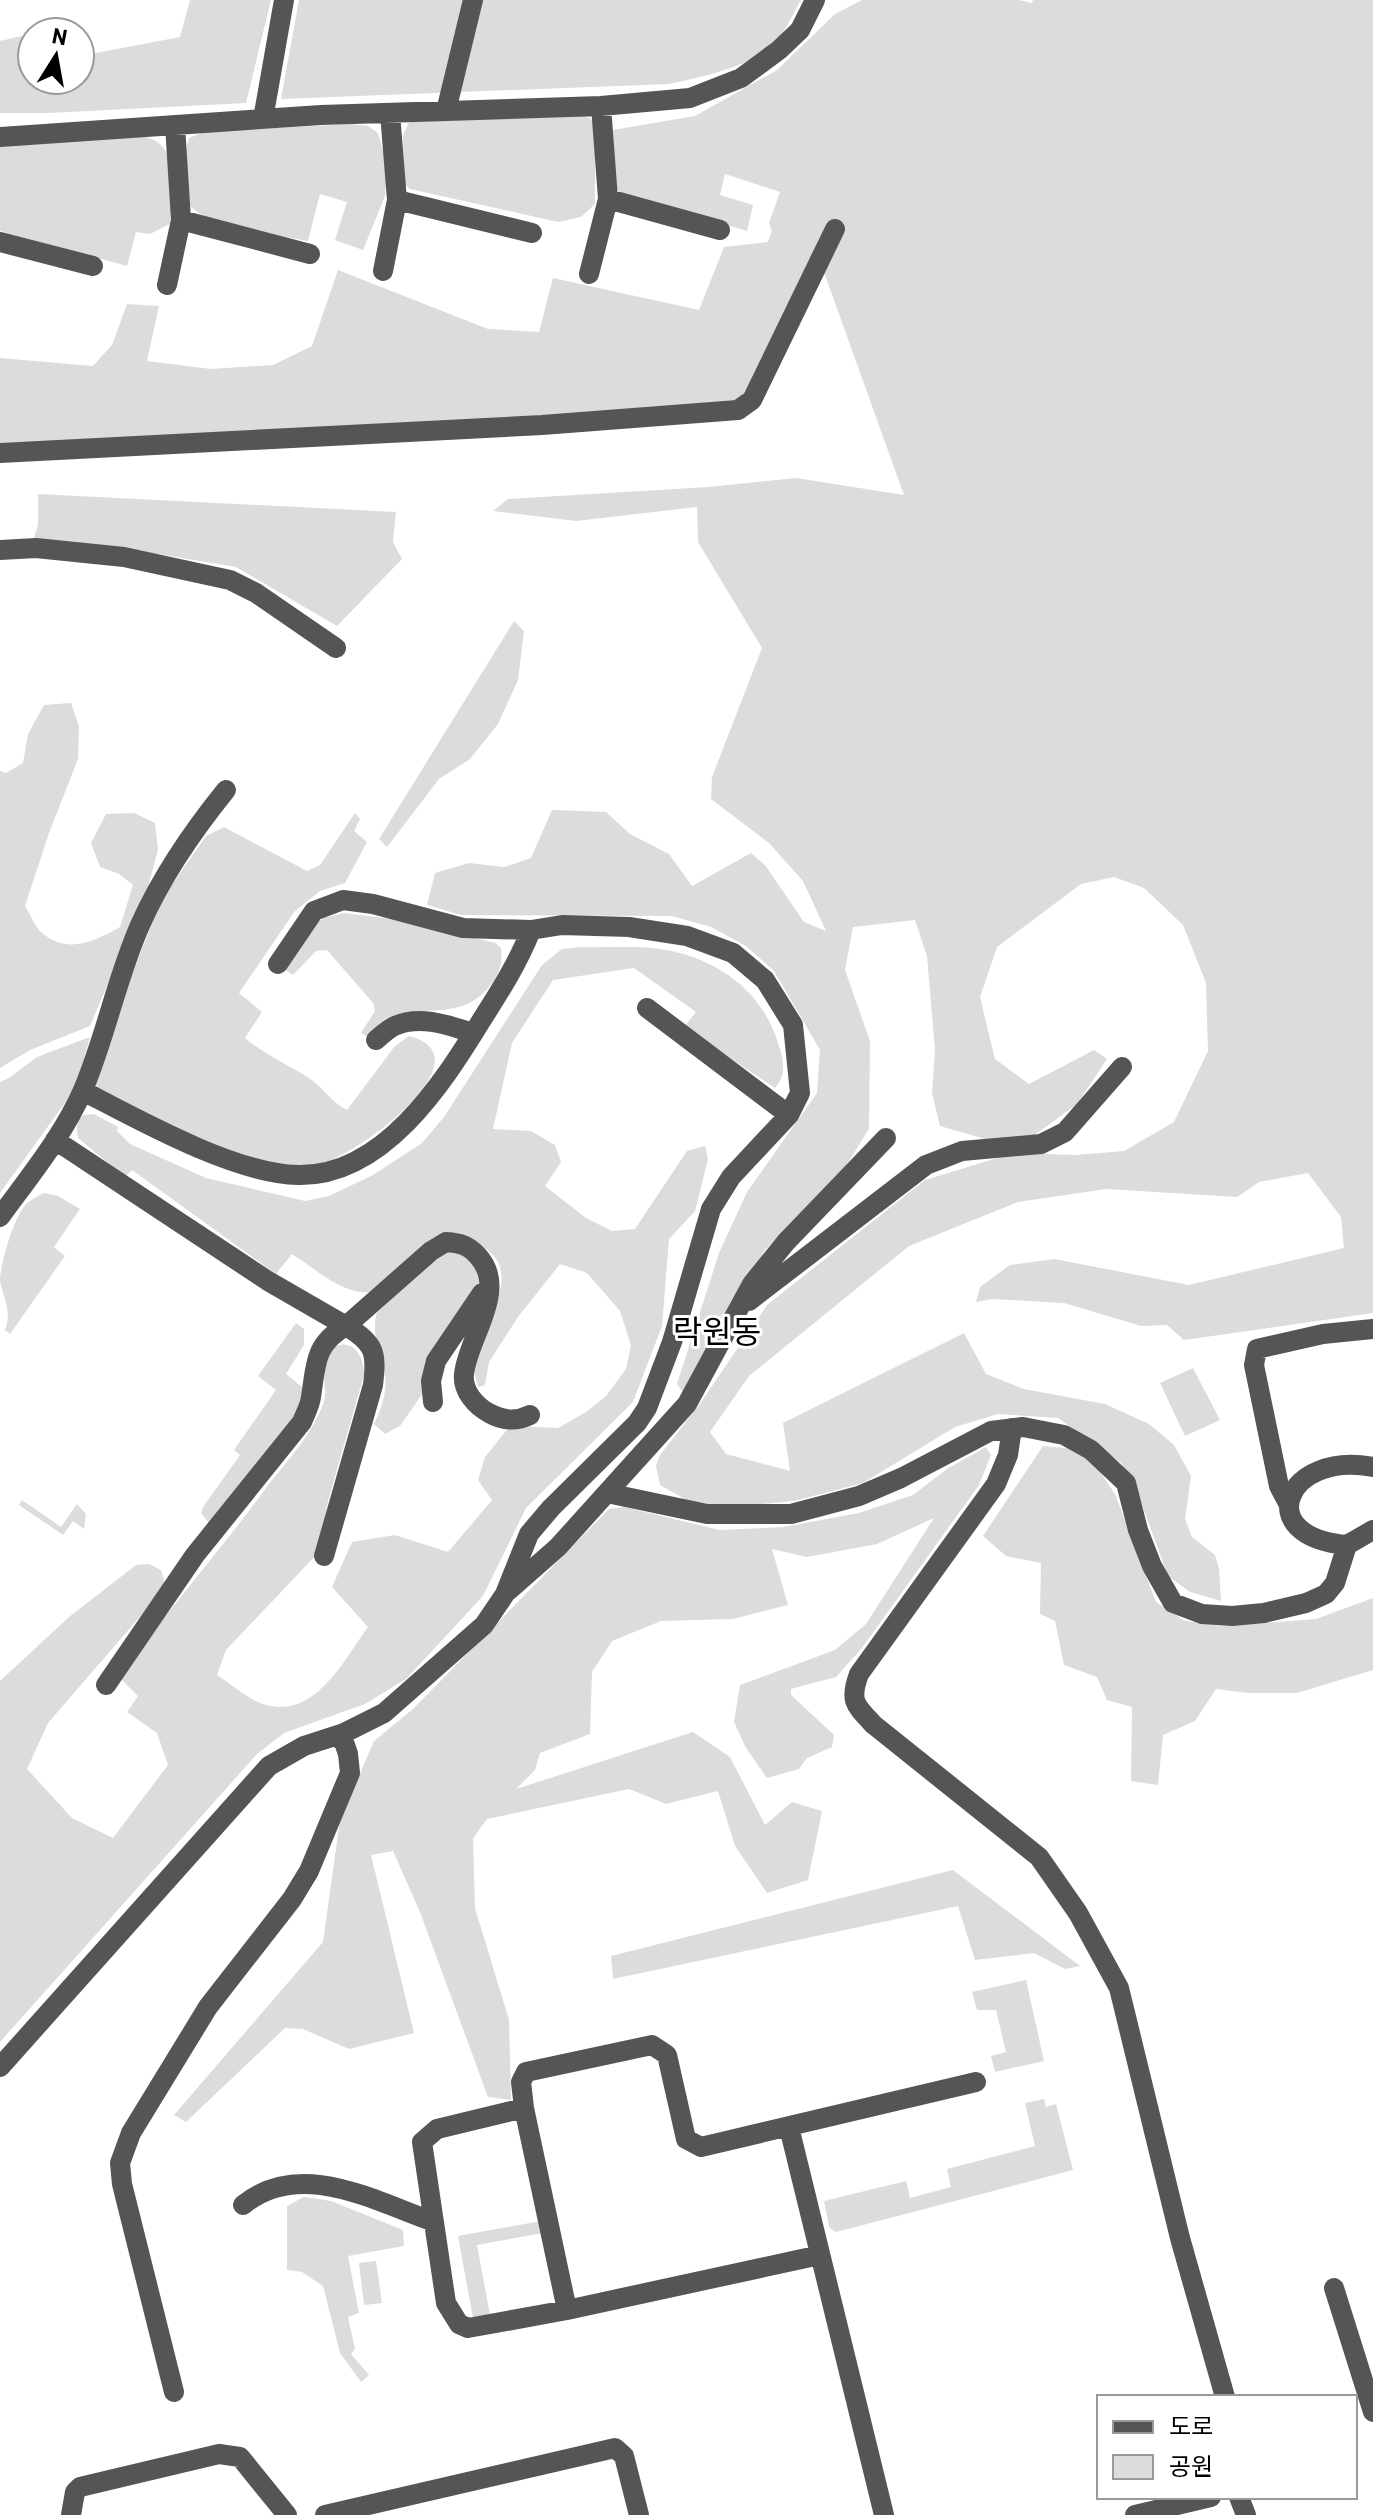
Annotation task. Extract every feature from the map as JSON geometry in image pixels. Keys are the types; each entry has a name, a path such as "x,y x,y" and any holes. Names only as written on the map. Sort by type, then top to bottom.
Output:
{"street":[{"path":"263,119 284,0"},
{"path":"446,111 473,0"},
{"path":"0,137 263,119 601,106 690,98 741,78 779,50 800,30 815,0"},
{"path":"589,274 608,199 601,106"},
{"path":"383,271 397,200 390,113"},
{"path":"167,285 181,220 175,125"},
{"path":"608,199 720,230"},
{"path":"397,200 532,233"},
{"path":"181,220 310,254"},
{"path":"0,453 542,425 738,410 752,400 835,229"},
{"path":"0,242 93,266"},
{"path":"0,550 36,548 124,557 230,580 256,593 336,648"},
{"path":"0,1217 55,1140 83,1091 140,925 167,870 226,790"},
{"path":"0,2067 269,1766 304,1746 335,1736 384,1713 484,1625 505,1594 529,1534 637,1423 647,1408 672,1342 711,1209 731,1177 789,1115 800,1093 793,1025 765,980 733,953 687,936 629,927 562,925 531,930 463,928 373,904 343,900 314,911 278,964"},
{"path":"83,1091 146,1124 263,1170 298,1175 340,1167 385,1142 426,1103 447,1076 519,959 531,930"},
{"path":"647,1008 789,1115"},
{"path":"376,1040 395,1025 413,1022 441,1023 473,1033"},
{"path":"739,1308 926,1165 962,1151 1041,1144 1065,1132 1122,1067"},
{"path":"505,1594 558,1547 687,1404 752,1284 786,1242 886,1138"},
{"path":"55,1140 268,1281 365,1337 376,1361 373,1385 324,1556"},
{"path":"106,1685 195,1555 302,1422 311,1400 312,1376 321,1346 431,1251 446,1242 470,1247 486,1264 489,1282 488,1301 463,1376 468,1393 479,1408 499,1419 519,1421 530,1415"},
{"path":"433,1402 431,1381 436,1361 489,1282"},
{"path":"1373,1329 1323,1334 1257,1349 1254,1365 1279,1486 1288,1503 1292,1521 1310,1535 1330,1544 1347,1545 1373,1530"},
{"path":"607,1493 707,1514 791,1514 859,1496 901,1478 991,1431 1023,1427 1064,1435 1091,1450 1126,1483 1152,1566 1173,1603 1202,1614 1232,1616 1264,1613 1306,1603 1326,1594 1335,1583 1347,1545"},
{"path":"1012,1428 1008,1455 996,1484 859,1674 853,1691 856,1707 874,1725 1039,1857 1078,1913 1119,1988 1180,2238 1224,2395"},
{"path":"1288,1503 1294,1486 1312,1474 1331,1468 1373,1467"},
{"path":"174,2392 122,2184 120,2163 131,2133 184,2043 208,2007 292,1899 309,1871 350,1773 344,1742 335,1736"},
{"path":"567,2310 524,2108 521,2082 526,2072 652,2045 667,2055 686,2139 701,2147 976,2082"},
{"path":"524,2108 437,2129 422,2142 446,2303 459,2324 468,2328 567,2310 820,2255"},
{"path":"789,2127 884,2515"},
{"path":"243,2205 257,2193 286,2184 319,2183 434,2222"},
{"path":"1334,2288 1365,2407"},
{"path":"325,2515 615,2448 624,2456 639,2515"},
{"path":"71,2515 75,2492 80,2487 219,2454 240,2457 287,2515"},
{"path":"1135,2515 1203,2499"}],"green space":[{"path":"190,0 271,0 246,103 0,113 0,41 16,37 16,96 96,96 96,53 180,37"},
{"path":"299,0 801,0 778,39 768,49 742,64 668,84 281,99"},
{"path":"862,0 1019,0 1032,3 1033,0 1373,0 1373,1313 1184,1340 1167,1325 1141,1326 1064,1303 992,1299 976,1302 980,1287 1010,1265 1054,1259 1189,1285 1344,1248 1341,1217 1308,1173 1259,1182 1237,1197 1106,1189 1018,1202 909,1246 749,1376 710,1432 726,1454 790,1471 783,1423 964,1333 986,1374 1024,1389 1105,1404 1149,1424 1174,1445 1191,1476 1185,1519 1192,1537 1215,1555 1221,1601 1190,1592 1168,1576 1137,1491 1121,1463 1058,1418 998,1414 955,1427 863,1483 794,1501 729,1507 688,1501 660,1485 656,1466 660,1455 699,1405 767,1305 925,1180 1014,1153 1075,1155 1124,1151 1174,1122 1208,1051 1206,983 1183,925 1144,888 1114,877 1081,884 997,947 980,997 995,1059 1029,1084 1094,1050 1107,1059 1077,1104 1032,1137 992,1141 940,1126 932,1093 935,1050 927,956 915,920 853,927 845,970 870,1041 869,1129 846,1166 765,1250 684,1394 677,1384 719,1253 747,1192 817,1093 820,1050 774,971 746,946 711,927 672,916 461,915 427,905 435,873 469,863 504,867 531,858 552,810 606,812 630,834 669,854 692,886 751,853 765,865 804,922 826,931 803,881 769,843 711,799 712,777 762,648 698,542 697,507 576,521 493,511 508,499 708,487 796,478 904,495 825,275 813,264 748,395 736,405 0,447 0,358 93,366 112,345 127,304 159,306 147,361 211,369 273,365 312,346 338,270 488,329 539,332 553,278 699,310 724,247 768,242 772,231 769,223 780,192 725,174 720,195 753,205 747,231 623,194 615,189 613,130 695,116 777,70 835,14"},
{"path":"580,115 590,118 595,124 595,204 581,217 558,222 410,189 404,184 403,135 410,120"},
{"path":"350,124 368,126 378,133 387,166 385,196 363,250 335,240 347,202 320,194 308,241 227,225 198,212 187,203 186,149 189,138 204,132"},
{"path":"133,134 161,145 171,165 172,190 170,224 150,234 136,232 127,266 0,231 0,144"},
{"path":"38,494 396,512 393,542 402,559 337,626 236,567 146,552 33,541 38,525"},
{"path":"514,621 524,631 518,680 498,724 470,759 439,779 387,847 379,839"},
{"path":"71,703 79,726 78,759 25,906 35,924 52,940 72,944 91,941 120,927 133,885 119,874 100,867 91,843 106,814 134,813 155,823 158,850 147,891 90,1026 30,1050 0,1068 0,771 6,773 23,763 28,734 44,705"},
{"path":"355,813 360,819 354,831 367,842 345,883 320,891 295,911 239,993 262,1012 245,1038 309,1078 347,1110 395,1046 409,1036 430,1047 435,1064 426,1084 408,1106 385,1126 337,1158 319,1164 301,1165 265,1161 229,1149 150,1118 100,1093 95,1082 116,1016 161,900 206,836 224,827 307,871 320,865"},
{"path":"344,913 407,921 495,943 501,948 500,969 489,987 465,1005 398,1014 385,1019 368,1037 361,1033 375,1011 373,1003 327,950 316,951 293,975 284,969 310,930 323,918"},
{"path":"562,949 666,950 684,954 718,969 759,1004 776,1037 783,1063 782,1076 775,1088 684,1027 696,1012 634,968 553,980 512,1043 493,1129 531,1131 555,1145 561,1162 545,1186 586,1218 612,1231 635,1229 687,1151 705,1146 708,1159 695,1211 669,1239 662,1326 633,1402 526,1508 483,1596 406,1679 365,1704 284,1733 257,1754 0,2042 0,1681 69,1617 136,1565 149,1564 161,1570 163,1590 48,1723 27,1769 72,1818 113,1838 168,1765 157,1733 127,1712 138,1696 119,1677 308,1433 324,1400 323,1366 331,1350 338,1346 350,1346 362,1361 364,1375 328,1501 318,1553 226,1650 217,1675 254,1700 279,1707 296,1705 324,1686 368,1627 332,1587 352,1542 395,1535 448,1552 492,1500 478,1480 485,1457 510,1426 558,1428 586,1412 606,1396 626,1369 631,1345 620,1311 587,1273 560,1264 518,1317 489,1362 485,1385 478,1387 474,1368 476,1356 501,1287 498,1262 489,1251 469,1239 452,1234 437,1236 425,1244 382,1288 368,1292 339,1285 292,1254 276,1274 132,1170 125,1177 78,1138 79,1120 83,1115 94,1114 118,1127 117,1131 130,1144 206,1178 305,1201 329,1196 373,1175 422,1143 444,1117 542,965"},
{"path":"90,1037 80,1073 67,1100 0,1193 0,1082 37,1057"},
{"path":"44,1193 58,1196 80,1209 54,1247 65,1256 10,1334 5,1330 8,1311 0,1281 5,1254 23,1208"},
{"path":"461,1248 481,1272 479,1283 424,1371 423,1393 400,1426 385,1434 374,1424 383,1400 385,1382 376,1336 377,1313 435,1255"},
{"path":"296,1323 304,1329 304,1345 286,1374 302,1387 302,1408 209,1523 201,1513 203,1507 240,1455 234,1450 276,1390 258,1376"},
{"path":"1193,1368 1220,1420 1185,1436 1160,1383"},
{"path":"1043,1446 1076,1449 1096,1466 1115,1494 1156,1602 1185,1621 1221,1626 1316,1619 1373,1598 1373,1670 1297,1693 1248,1693 1216,1689 1195,1721 1163,1735 1158,1785 1131,1781 1132,1707 1107,1700 1097,1677 1064,1665 1055,1621 1040,1614 1041,1563 1006,1556 983,1536"},
{"path":"986,1447 991,1455 979,1485 862,1648 836,1677 791,1689 791,1695 834,1735 832,1747 807,1758 799,1769 767,1778 746,1748 734,1722 740,1685 835,1650 866,1624 934,1518 877,1544 807,1557 772,1549 788,1605 733,1619 661,1621 612,1641 592,1672 590,1734 540,1753 535,1770 516,1789 693,1732 730,1757 765,1825 792,1802 822,1811 808,1880 767,1893 735,1846 718,1791 666,1804 629,1789 487,1819 473,1838 475,1908 509,2020 511,2100 488,2097 420,1912 393,1851 371,1855 414,2033 349,2049 303,2029 285,2028 186,2122 174,2115 323,1942 340,1820 374,1741 413,1709 609,1509 624,1507 720,1530 783,1527 859,1513 913,1495 947,1469"},
{"path":"22,1500 61,1527 77,1504 86,1514 84,1529 73,1521 63,1535 19,1505"},
{"path":"953,1870 1080,1966 1065,1969 1034,1953 975,1960 958,1906 613,1979 611,1956"},
{"path":"1026,1980 1044,2061 995,2072 991,2056 1006,2052 996,2010 977,2010 972,1992"},
{"path":"1044,2099 1046,2107 1056,2104 1073,2170 844,2230 835,2232 829,2227 824,2201 906,2181 910,2198 951,2187 947,2169 1035,2146 1025,2103"},
{"path":"304,2197 331,2201 403,2230 404,2246 348,2256 359,2313 348,2317 355,2349 351,2354 369,2375 361,2382 340,2353 323,2286 302,2272 287,2270 287,2206"},
{"path":"541,2221 543,2233 477,2245 490,2315 473,2318 458,2236"},
{"path":"376,2261 382,2303 364,2305 359,2263"}],"district":[{"name":"락원동","path":"717,1330"}]}
